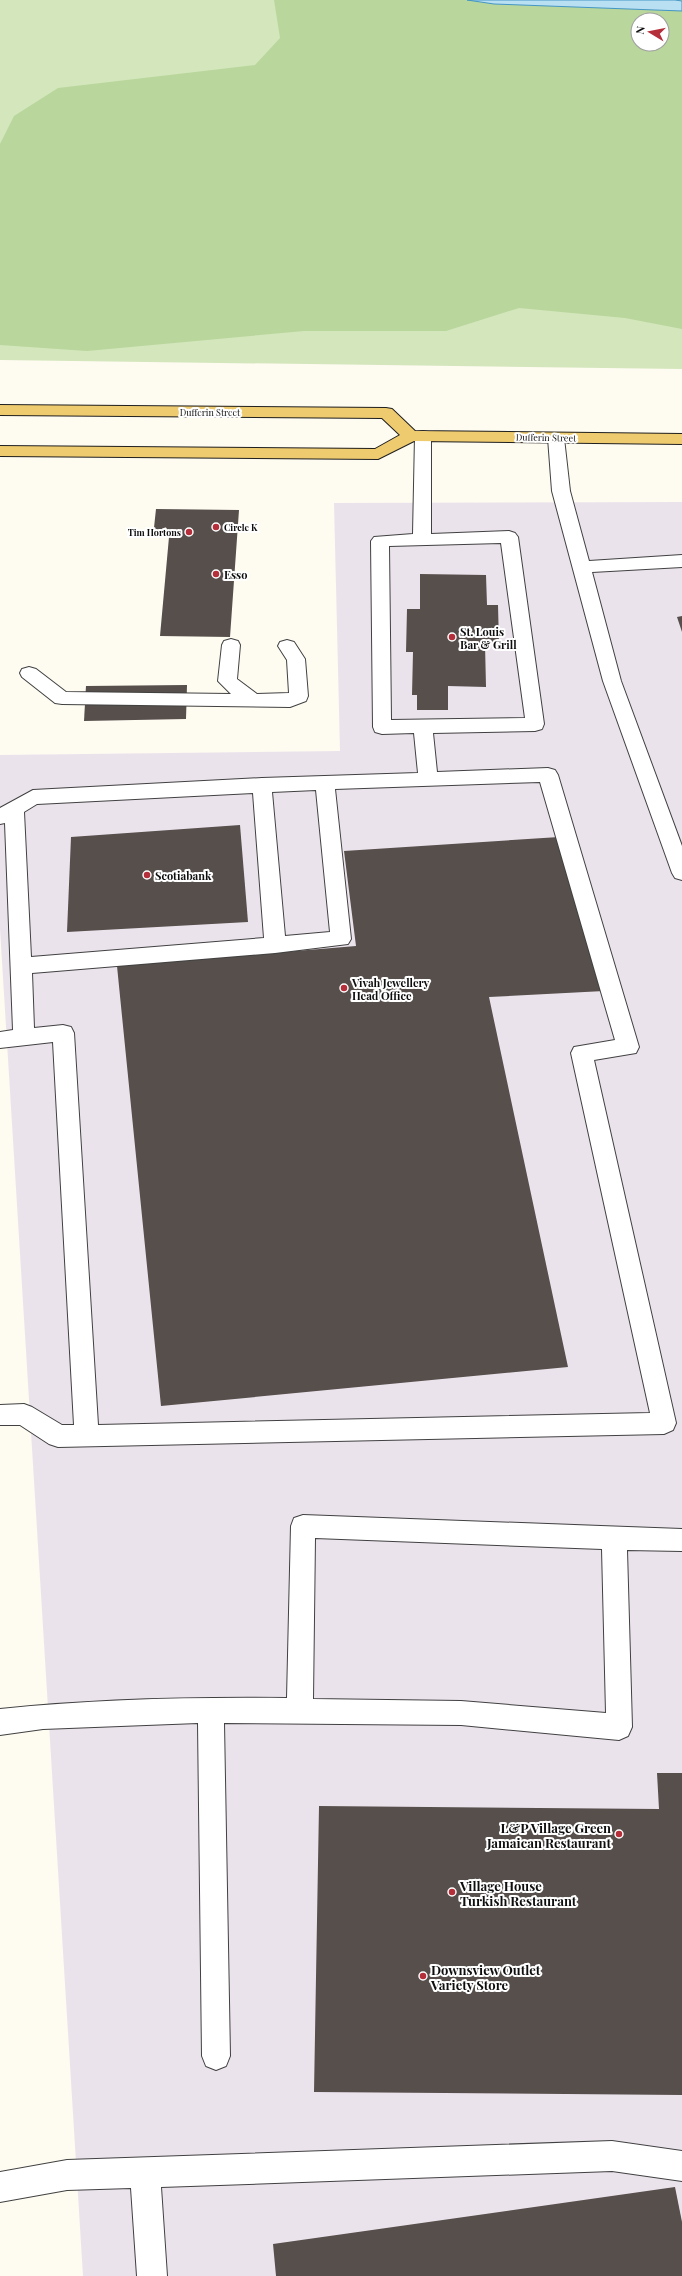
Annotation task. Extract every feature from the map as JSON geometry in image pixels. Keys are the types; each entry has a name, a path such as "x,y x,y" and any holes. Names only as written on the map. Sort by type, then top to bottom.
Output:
{"main road":[{"name":"Dufferin Street","path":"0,410 386,413 417,436"},
{"name":"Dufferin Street","path":"0,451 378,454 417,436 682,439"}],"lane":[{"path":"417,436 422,540"},
{"path":"556,438 561,491 612,681 682,873"},
{"path":"509,537 535,724 382,727 380,541 422,540 509,537"},
{"path":"582,567 682,561"},
{"path":"231,645 227,681 253,701"},
{"path":"29,673 62,698 290,701 299,696 296,659 287,646"},
{"path":"423,726 428,780"},
{"path":"0,1416 24,1414 58,1436 664,1423 582,1053 628,1047 548,775 262,785 33,797 7,813 21,966 24,1038"},
{"path":"21,966 341,940 325,783"},
{"path":"262,785 275,945"},
{"path":"0,1040 63,1033 87,1436"},
{"path":"300,1712 303,1526 682,1540"},
{"path":"0,1722 43,1717 211,1710 461,1713 619,1727 614,1538"},
{"path":"211,1710 216,2056"},
{"path":"0,2187 67,2175 612,2156 682,2166"},
{"path":"145,2172 152,2276"}],"shaded area":[{"path":"682,502 682,2276 83,2276 0,929 0,755 340,751 334,503"}],"green space":[{"path":"0,0 682,0 682,369 0,360"},
{"path":"274,0 682,0 682,329 625,318 519,308 446,331 304,331 87,351 0,345 0,144 14,116 58,88 255,65 280,38"}],"water":[{"path":"467,0 675,0 682,1 682,11 494,4"}],"building":[{"path":"156,509 239,510 230,637 160,636 169,537 153,537"},
{"path":"420,574 486,575 487,605 498,605 499,644 485,644 486,687 448,686 448,710 417,710 417,695 412,695 413,652 406,652 407,609 420,609"},
{"path":"682,616 682,632 677,617"},
{"path":"187,685 186,719 84,721 86,686"},
{"path":"240,825 248,922 67,932 71,837"},
{"path":"559,837 604,991 489,997 568,1367 161,1406 117,966 356,946 344,851"},
{"path":"657,1773 682,1773 682,2095 314,2092 319,1806 659,1809"},
{"path":"675,2187 682,2222 682,2276 276,2276 273,2244"}],"place":[{"name":"Circle K","path":"216,527"},
{"name":"Tim Hortons","path":"189,532"},
{"name":"Esso","path":"216,574"},
{"name":"St. Louis Bar & Grill","path":"452,637"},
{"name":"Scotiabank","path":"147,875"},
{"name":"Vivah Jewellery Head Office","path":"344,988"},
{"name":"L&P Village Green Jamaican Restaurant","path":"619,1834"},
{"name":"Village House Turkish Restaurant","path":"452,1892"},
{"name":"Downsview Outlet Variety Store","path":"423,1976"}]}
